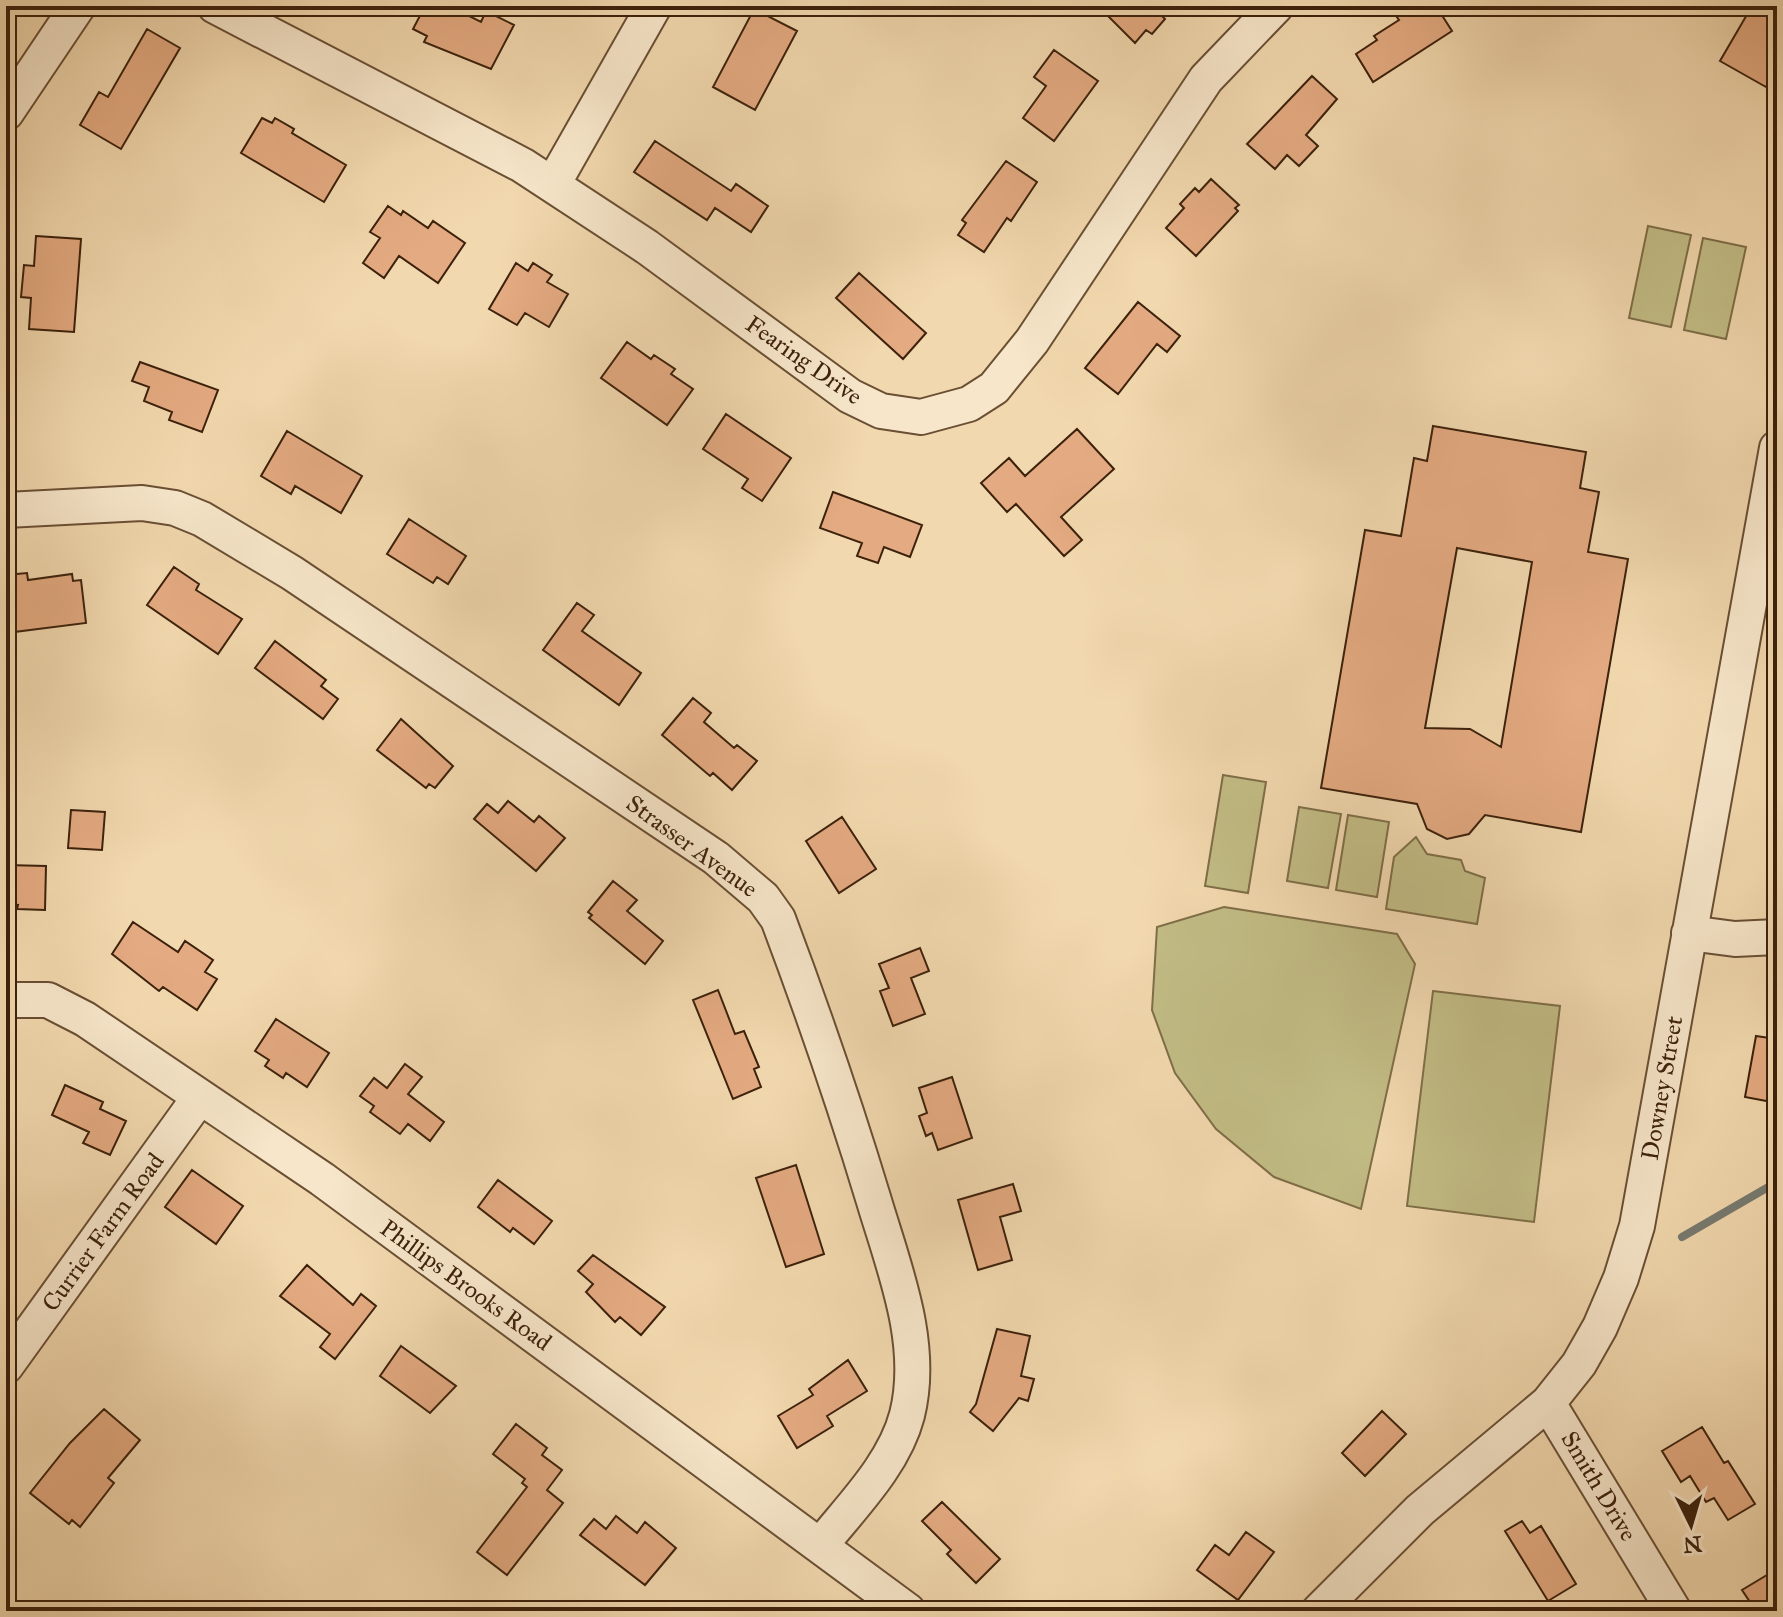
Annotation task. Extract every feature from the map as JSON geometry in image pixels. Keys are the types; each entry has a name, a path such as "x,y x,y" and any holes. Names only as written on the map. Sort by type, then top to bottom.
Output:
{"street":[{"path":"6,113 78,6"},
{"name":"Fearing Drive","path":"215,6 553,184 647,247 850,396 881,411 921,417 969,404 994,388 1032,341 1206,79 1276,6"},
{"path":"553,184 654,6"},
{"name":"Downey Street","path":"1319,1611 1420,1510 1548,1403 1579,1364 1600,1327 1633,1239 1777,448"},
{"name":"Strasser Avenue","path":"6,510 142,503 175,508 202,519 292,573 716,858 763,898 778,919 838,1081 903,1300 910,1339 907,1415 893,1447 873,1479 820,1546"},
{"path":"1689,933 1735,939 1777,937"},
{"name":"Phillips Brooks Road","path":"6,1000 48,1000 85,1019 322,1179 908,1611"},
{"name":"Currier Farm Road","path":"6,1366 199,1098"},
{"name":"Smith Drive","path":"1548,1403 1674,1611"}],"shaded area":[{"path":"1648,226 1691,235 1671,327 1629,318"},
{"path":"1703,238 1746,247 1726,339 1684,330"},
{"path":"1223,775 1266,782 1248,893 1205,886"},
{"path":"1299,807 1341,814 1328,888 1287,881"},
{"path":"1348,815 1389,822 1377,897 1336,890"},
{"path":"1416,837 1427,854 1461,860 1465,871 1485,878 1477,924 1386,909 1394,857"},
{"path":"1224,907 1397,934 1415,964 1361,1209 1274,1177 1216,1129 1175,1073 1152,1010 1157,927"},
{"path":"1433,991 1560,1006 1534,1222 1407,1206"}],"building":[{"path":"425,6 449,6 481,22 486,11 514,25 491,69 424,42 427,36 413,29"},
{"path":"1098,6 1168,6 1161,15 1165,19 1152,34 1146,30 1135,43"},
{"path":"1406,6 1436,6 1452,31 1373,82 1356,54 1377,40 1374,36 1399,20 1394,13"},
{"path":"1752,6 1777,6 1777,68 1766,87 1720,61"},
{"path":"754,9 797,31 755,110 713,87"},
{"path":"147,29 180,48 121,149 80,125 99,92 108,97"},
{"path":"1054,50 1098,81 1054,141 1023,118 1046,86 1034,77"},
{"path":"1312,76 1337,99 1306,135 1318,146 1299,166 1287,155 1275,169 1247,144"},
{"path":"262,118 272,123 275,118 294,129 292,133 346,165 324,202 241,153"},
{"path":"655,141 731,191 736,184 768,206 751,232 715,208 707,220 634,172"},
{"path":"1006,161 1037,182 1011,221 1007,218 984,252 958,235 966,223 962,220"},
{"path":"1211,179 1239,205 1235,208 1238,211 1196,256 1166,228 1184,208 1180,204 1195,188 1199,192"},
{"path":"388,206 401,215 403,211 428,228 433,221 465,243 438,283 399,256 384,278 363,263 380,238 370,232"},
{"path":"36,236 81,239 74,332 29,329 31,298 21,297 24,265 34,266"},
{"path":"516,263 528,271 533,263 552,275 547,282 568,294 549,327 525,313 517,325 489,309"},
{"path":"859,273 926,333 903,359 836,298"},
{"path":"1138,302 1180,336 1167,352 1157,344 1118,394 1085,368"},
{"path":"627,342 651,359 654,355 675,369 671,374 693,389 667,425 601,378"},
{"path":"140,362 218,390 202,432 169,420 172,412 144,401 149,387 132,381"},
{"path":"726,414 791,458 762,501 742,488 748,479 703,449"},
{"path":"1433,426 1586,452 1580,488 1599,492 1588,552 1628,559 1581,832 1485,815 1469,834 1447,839 1427,829 1417,804 1321,788 1365,530 1401,536 1414,458 1427,461","holes":["1457,548 1532,562 1501,747 1470,729 1425,728"]},
{"path":"1077,429 1114,469 1061,517 1082,540 1064,556 1016,504 1007,512 981,483 1009,458 1025,476"},
{"path":"287,431 362,476 341,513 295,486 291,494 261,476"},
{"path":"833,492 922,525 910,557 884,547 878,563 857,556 862,543 820,528"},
{"path":"409,519 466,556 448,584 437,577 433,583 387,554"},
{"path":"174,567 199,584 196,590 242,619 218,654 147,605"},
{"path":"27,573 28,580 72,574 73,581 81,580 86,623 6,633 6,575"},
{"path":"577,603 594,615 582,631 641,673 619,705 543,650"},
{"path":"275,641 326,680 321,686 338,699 323,719 255,668"},
{"path":"693,698 711,713 704,722 734,748 737,745 757,761 732,790 713,773 710,776 662,735"},
{"path":"401,719 453,766 435,788 429,784 426,788 377,750"},
{"path":"508,801 534,822 539,816 565,838 536,871 474,819 487,804 498,813"},
{"path":"71,810 105,812 102,850 68,848"},
{"path":"842,817 876,869 839,893 806,841"},
{"path":"6,865 46,866 45,910 17,909 18,905 6,904"},
{"path":"613,881 637,900 627,911 663,941 645,964 589,918 592,915 588,912"},
{"path":"133,922 178,952 185,941 213,960 205,972 217,979 197,1010 163,987 159,991 112,954"},
{"path":"920,948 929,971 911,978 925,1014 893,1026 880,991 889,988 879,964"},
{"path":"718,990 735,1034 744,1031 759,1067 754,1069 761,1087 733,1099 693,1000"},
{"path":"276,1019 329,1053 307,1087 286,1073 283,1078 265,1066 269,1060 255,1051"},
{"path":"1756,1036 1777,1039 1777,1103 1745,1097"},
{"path":"405,1064 422,1077 408,1094 444,1122 430,1141 408,1124 400,1134 370,1112 374,1106 360,1096 374,1078 387,1088"},
{"path":"952,1077 972,1138 938,1150 932,1133 926,1136 919,1116 927,1113 919,1088"},
{"path":"65,1085 103,1102 100,1109 126,1121 110,1155 83,1143 89,1132 52,1115"},
{"path":"796,1165 824,1254 786,1267 756,1178"},
{"path":"192,1170 243,1206 216,1244 165,1207"},
{"path":"498,1180 552,1221 534,1244 513,1228 510,1232 478,1207"},
{"path":"1013,1184 1021,1211 1000,1217 1012,1260 978,1270 958,1200"},
{"path":"593,1255 665,1307 641,1335 620,1317 615,1322 586,1292 593,1284 578,1271"},
{"path":"307,1265 353,1305 361,1294 376,1306 335,1359 320,1347 330,1334 280,1296"},
{"path":"997,1329 1030,1336 1021,1376 1034,1379 1028,1401 1019,1398 993,1431 970,1412 976,1404"},
{"path":"401,1346 456,1386 430,1413 380,1376"},
{"path":"848,1360 867,1391 827,1416 833,1426 797,1448 778,1416 813,1395 809,1389"},
{"path":"104,1409 140,1440 108,1478 114,1483 80,1527 72,1520 69,1524 30,1493 70,1443"},
{"path":"1382,1411 1406,1434 1365,1476 1342,1453"},
{"path":"516,1424 547,1448 542,1455 562,1470 547,1490 563,1503 507,1575 477,1552 527,1487 522,1483 525,1479 493,1454"},
{"path":"1702,1427 1755,1504 1728,1520 1714,1498 1706,1502 1690,1476 1681,1482 1662,1451"},
{"path":"942,1502 1000,1559 976,1583 947,1554 951,1550 922,1521"},
{"path":"616,1516 637,1533 645,1522 676,1548 645,1585 580,1535 594,1519 606,1529"},
{"path":"1522,1521 1530,1533 1541,1526 1576,1584 1548,1601 1505,1531"},
{"path":"1246,1532 1274,1552 1238,1600 1197,1570 1215,1545 1229,1555"},
{"path":"1777,1569 1777,1611 1756,1611 1742,1590"}],"waterway":[{"path":"1682,1237 1777,1182"}]}
